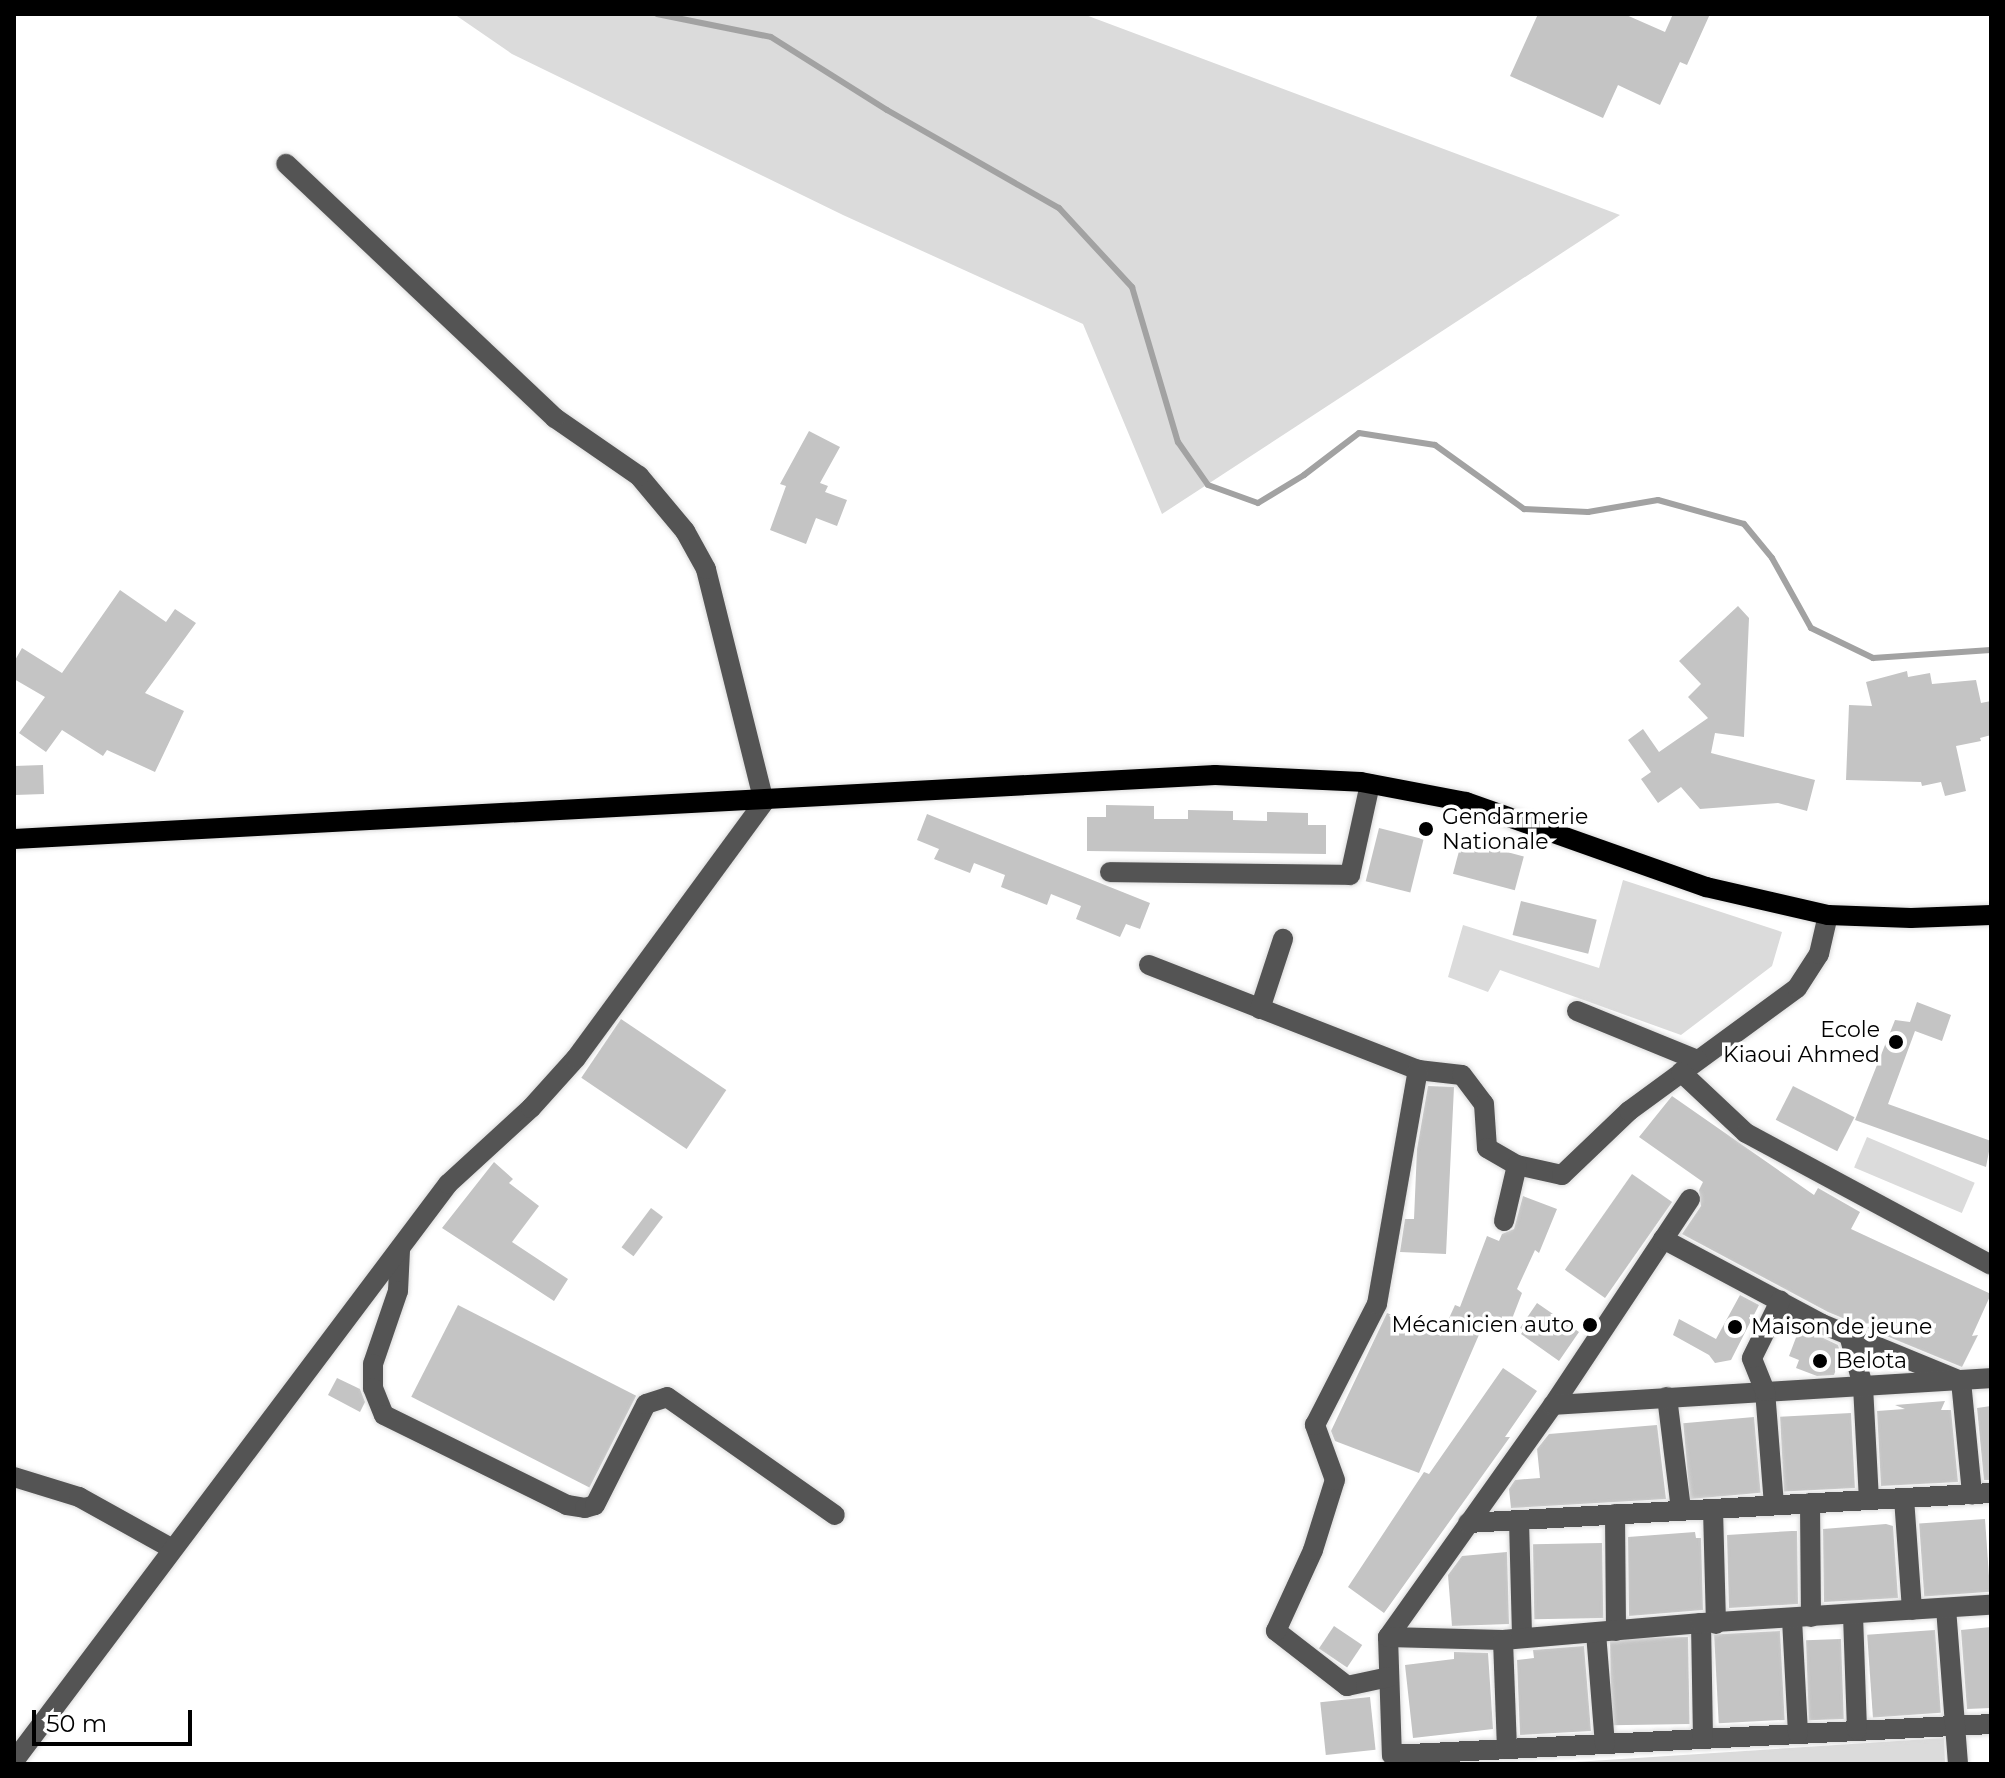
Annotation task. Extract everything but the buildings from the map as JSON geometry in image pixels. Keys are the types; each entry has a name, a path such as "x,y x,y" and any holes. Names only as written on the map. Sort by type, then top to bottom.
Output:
{"main road":[{"path":"14,839 595,807 764,802 1215,775 1370,784 1466,802 1706,887 1828,915 1911,918 1991,915"}],"street":[{"path":"14,1761 171,1548 448,1184 531,1108 576,1058 764,802 706,569 685,531 639,476 555,418 286,164"},
{"path":"1110,872 1350,875 1370,784"},
{"path":"1149,965 1418,1070 1462,1075 1484,1104 1487,1148 1517,1165 1562,1175 1629,1111 1797,988 1819,954 1828,915"},
{"path":"1260,1009 1283,939"},
{"path":"1577,1011 1689,1066 1746,1133 1990,1261"},
{"path":"1389,1677 1347,1686 1276,1631 1313,1550 1335,1480 1315,1425 1377,1304 1418,1070"},
{"path":"1504,1221 1517,1165"},
{"path":"1690,1199 1553,1405 1388,1637 1392,1755 1453,1758 1507,1749 1566,1755 1605,1744 1991,1724"},
{"path":"1663,1239 1849,1335 1961,1381"},
{"path":"400,1250 398,1291 373,1364 373,1388 384,1415 567,1505 585,1508 595,1505 646,1404 667,1397 835,1515"},
{"path":"1774,1505 1765,1391 1752,1358 1780,1301"},
{"path":"1849,1335 1863,1386 1869,1499"},
{"path":"1553,1405 1991,1378"},
{"path":"1468,1523 1982,1493 1961,1381"},
{"path":"1667,1397 1681,1510"},
{"path":"14,1477 79,1497 171,1548"},
{"path":"1904,1498 1912,1610"},
{"path":"1798,1734 1801,1618 1810,1503"},
{"path":"1703,1739 1713,1509"},
{"path":"1605,1744 1606,1632 1615,1514"},
{"path":"1507,1749 1519,1520"},
{"path":"1388,1637 1512,1639 1991,1605"},
{"path":"1946,1608 1958,1764"},
{"path":"1853,1615 1857,1730"}],"shaded area":[{"path":"454,14 1083,14 1620,215 1162,514 1083,324 843,215 512,54"},
{"path":"1623,880 1782,932 1772,966 1681,1035 1500,970 1488,992 1448,977 1463,925 1599,968"},
{"path":"1867,1137 1975,1183 1962,1213 1854,1167"},
{"path":"1944,1738 1945,1763 1936,1764 1575,1762"}],"waterway":[{"path":"657,14 771,37 887,110 1059,208 1132,287 1178,442 1208,485 1258,503 1304,475 1359,433 1435,445 1524,509 1588,512 1658,500 1744,524 1772,558 1811,628 1873,658 1991,650"}],"place":[{"name":"Gendarmerie Nationale","path":"1426,829"},
{"name":"Ecole Kiaoui Ahmed","path":"1896,1042"},
{"name":"Mécanicien auto","path":"1590,1325"},
{"name":"Maison de jeune","path":"1735,1327"},
{"name":"Belota","path":"1820,1361"}]}
